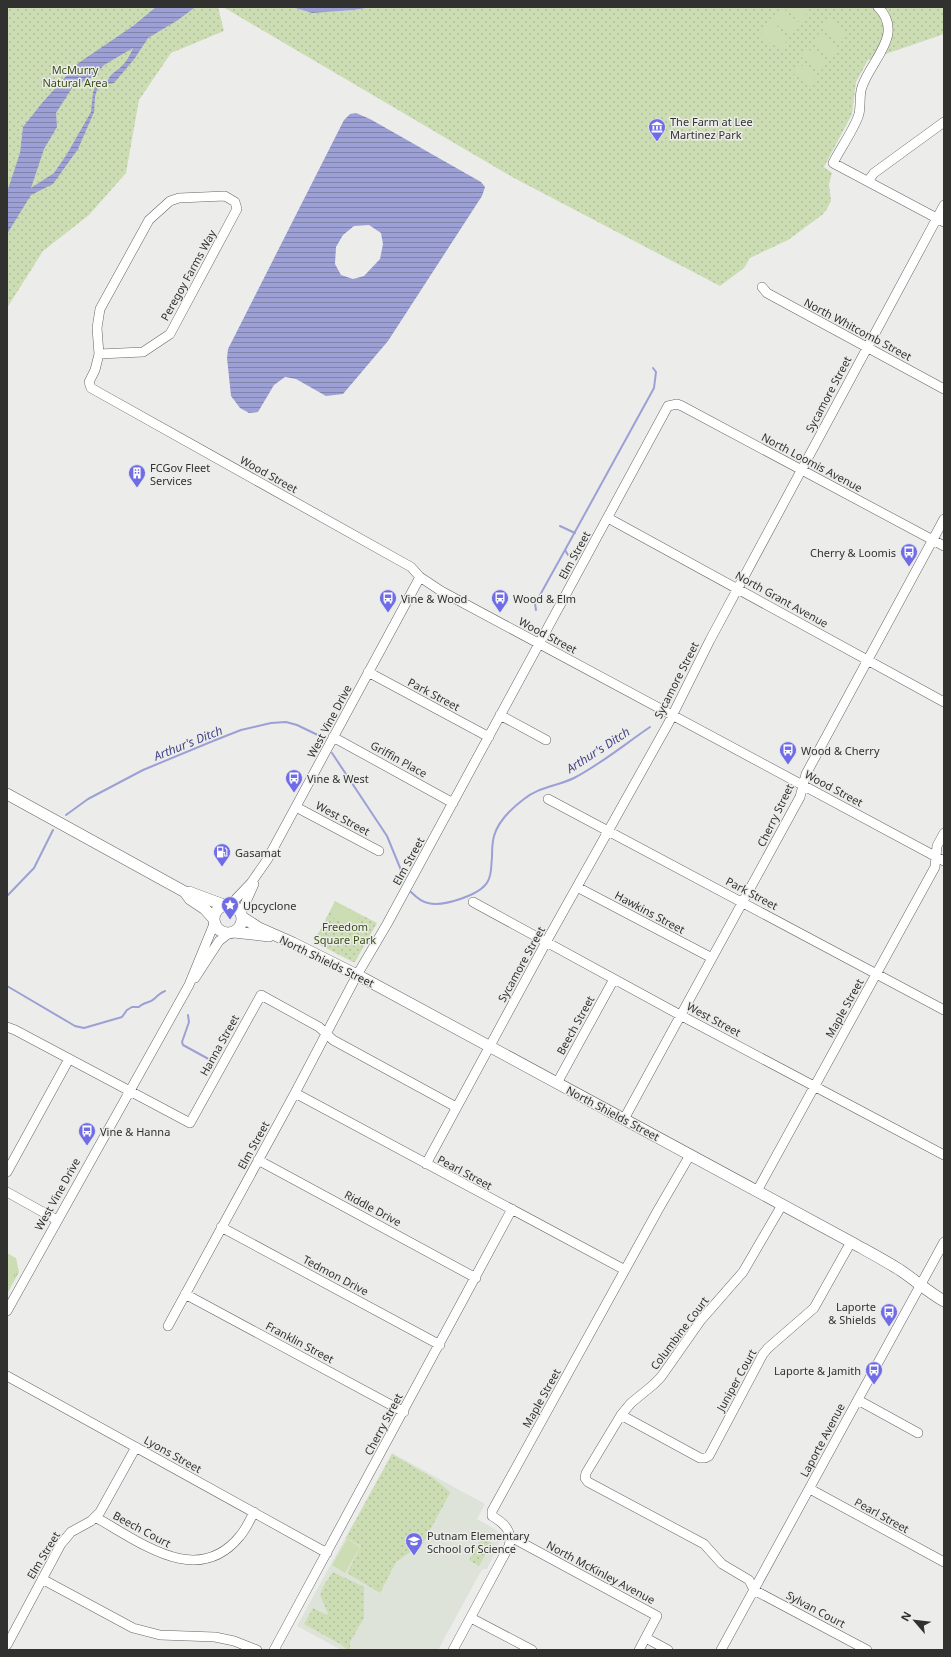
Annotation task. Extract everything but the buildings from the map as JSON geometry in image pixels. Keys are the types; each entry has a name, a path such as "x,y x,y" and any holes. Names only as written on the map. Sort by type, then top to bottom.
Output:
{"main road":[{"path":"7,794 185,892 193,893 211,901 236,907 242,915 241,926 231,933 218,930 214,921 205,909 190,899 185,892"},
{"path":"214,921 216,911 227,905"},
{"name":"North Shields Street","path":"242,915 253,925 357,975 782,1204 898,1268 944,1301"},
{"name":"North Shields Street","path":"231,933 275,936"}],"street":[{"path":"878,7 886,17 888,24 886,42 862,86 858,116 833,163 940,220"},
{"path":"868,181 874,173 944,122"},
{"name":"Peregoy Farms Way","path":"226,196 235,202 237,209 234,217 170,334 143,352 99,354 97,328 100,309 149,220 170,201 179,198 226,196"},
{"name":"Sycamore Street","path":"426,1164 489,1046 672,715 801,469 867,348 940,220 944,205"},
{"name":"North Whitcomb Street","path":"762,287 767,293 944,389"},
{"name":"Wood Street","path":"99,354 95,370 89,382 91,388 411,567 420,577 441,591 940,859"},
{"name":"North Loomis Avenue","path":"668,406 677,404 682,406 944,546"},
{"name":"Elm Street","path":"168,1326 327,1034 357,975 387,924 668,406"},
{"name":"North Grant Avenue","path":"608,518 944,702"},
{"name":"Cherry Street","path":"624,1119 801,796 806,774 944,519"},
{"name":"West Vine Drive","path":"242,915 257,875 296,807 420,577"},
{"name":"Park Street","path":"368,672 489,737"},
{"path":"500,715 546,740"},
{"name":"Griffin Place","path":"333,737 453,803"},
{"name":"Park Street","path":"548,799 944,1010"},
{"name":"West Street","path":"296,807 379,851"},
{"name":"Maple Street","path":"757,1191 934,867 940,859 937,846 944,833"},
{"name":"West Vine Drive","path":"227,905 257,875"},
{"name":"Hawkins Street","path":"577,887 712,958"},
{"name":"West Street","path":"473,902 680,1015 944,1155"},
{"name":"West Vine Drive","path":"7,1312 189,985 214,921"},
{"name":"West Vine Drive","path":"189,985 201,971 219,941 231,933"},
{"name":"Beech Street","path":"557,1083 614,979"},
{"name":"Hanna Street","path":"7,1027 190,1123 260,995 319,1026 333,1040 456,1107"},
{"path":"7,1172 69,1059"},
{"name":"Pearl Street","path":"295,1093 625,1270"},
{"name":"Maple Street","path":"511,1537 508,1530 499,1520 492,1516 492,1511 690,1155"},
{"name":"Riddle Drive","path":"258,1160 476,1278"},
{"path":"7,1192 57,1220"},
{"name":"Columbine Court","path":"754,1590 749,1580 722,1564 704,1544 588,1482 585,1478 586,1473 620,1415 631,1403 661,1377 701,1320 743,1272 782,1204"},
{"name":"Cherry Street","path":"274,1650 328,1553 512,1209"},
{"name":"Tedmon Drive","path":"221,1227 440,1344"},
{"name":"Juniper Court","path":"620,1415 700,1458 709,1456 763,1354 814,1308 851,1242"},
{"name":"Laporte Avenue","path":"721,1650 944,1242"},
{"name":"Franklin Street","path":"185,1294 404,1412"},
{"name":"Lyons Street","path":"7,1376 328,1553"},
{"path":"858,1400 918,1433"},
{"name":"Elm Street","path":"7,1645 64,1539 71,1532 95,1517 100,1512 136,1447"},
{"name":"Pearl Street","path":"810,1489 944,1562"},
{"name":"Beech Court","path":"95,1517 161,1554 173,1558 192,1560 210,1557 232,1544 244,1530 254,1512"},
{"path":"453,1650 509,1546 511,1537"},
{"name":"North McKinley Avenue","path":"511,1537 657,1616 646,1638"},
{"path":"42,1579 133,1628 165,1635 215,1637 239,1642 257,1650"},
{"name":"Sylvan Court","path":"754,1590 867,1650"},
{"path":"471,1618 532,1650"},
{"path":"639,1650 646,1638 668,1650"}],"shaded area":[{"name":"Putnam Elementary School of Science","path":"392,1453 485,1504 477,1519 496,1530 500,1541 487,1569 483,1569 480,1573 438,1650 341,1650 297,1626"}],"green space":[{"name":"McMurry Natural Area","path":"7,7 218,7 224,31 171,53 139,100 126,173 89,215 43,251 7,308"},
{"path":"223,7 292,7 312,13 372,7 944,7 944,34 868,60 856,82 852,114 824,167 832,173 829,184 831,201 827,209 822,215 788,240 750,258 744,268 720,286 514,178"},
{"path":"782,7 807,7 810,9 801,21"},
{"path":"780,9 800,23 791,35 771,21"},
{"path":"829,19 848,33 842,42 823,28"},
{"path":"769,23 789,38 781,50 760,36"},
{"path":"818,34 837,48 831,56 812,43"},
{"path":"808,49 827,62 821,71 802,58"},
{"path":"798,63 816,76 810,85 791,72"},
{"name":"Freedom Square Park","path":"335,901 377,923 355,962 314,942"},
{"path":"337,903 360,915 353,929 330,916"},
{"path":"7,1253 16,1258 19,1272 7,1294"},
{"path":"392,1454 433,1478 450,1493 423,1543 396,1562 380,1593 347,1573 361,1546 346,1538"},
{"path":"482,1537 492,1543 479,1566 469,1560"},
{"path":"347,1539 360,1547 345,1573 332,1565"},
{"path":"333,1572 364,1587 364,1618 350,1642 350,1649 347,1650 342,1645 304,1624 313,1608 327,1615 328,1614 320,1595 324,1585"}],"water":[{"path":"156,7 199,7 194,8 178,20 148,38 135,58 114,83 98,86 95,97 94,112 78,149 53,184 31,195 7,234 7,192 20,153 23,127 77,64 133,26","holes":["133,48 124,64 112,74 108,80 96,85 93,92 91,112 67,154 54,173 31,188 44,149 57,127 56,113 74,85 93,77 104,65"]},
{"path":"292,7 372,7 312,13"},
{"path":"356,113 370,119 481,182 485,187 482,196 388,341 343,394 326,396 296,379 285,377 274,385 258,412 249,413 240,408 231,396 227,358 228,349 344,120 350,114","holes":["369,225 381,233 383,244 380,259 364,276 353,279 341,275 335,264 336,247 343,235 354,226"]}],"waterway":[{"path":"568,555 565,550 654,388 656,372 653,368"},
{"path":"560,526 575,533"},
{"path":"536,610 535,604 565,550"},
{"name":"Arthur's Ditch","path":"66,815 88,799 143,770 241,730 271,723 286,722 297,725 324,738"},
{"name":"Arthur's Ditch","path":"411,892 423,901 435,904 461,899 478,891 488,881 490,875 492,844 496,831 502,821 515,807 535,792 574,778 603,760 650,727"},
{"name":"Arthur's Ditch","path":"332,753 387,836 403,875"},
{"name":"Arthur's Ditch","path":"7,896 34,868 53,830"},
{"path":"7,986 75,1026 84,1028 122,1017 127,1010 132,1007 139,1007 165,991"},
{"path":"188,1015 189,1022 182,1042 183,1045 214,1062"}],"place":[{"name":"The Farm at Lee Martinez Park","path":"657,142"},
{"name":"FCGov Fleet Services","path":"137,488"},
{"name":"Cherry & Loomis","path":"909,567"},
{"name":"Vine & Wood","path":"388,613"},
{"name":"Wood & Elm","path":"500,613"},
{"name":"Wood & Cherry","path":"788,765"},
{"name":"Vine & West","path":"294,793"},
{"name":"Gasamat","path":"222,867"},
{"name":"Upcyclone","path":"230,920"},
{"name":"Vine & Hanna","path":"87,1146"},
{"name":"Laporte & Shields","path":"889,1327"},
{"name":"Laporte & Jamith","path":"874,1385"},
{"name":"Putnam Elementary School of Science","path":"414,1556"}]}
